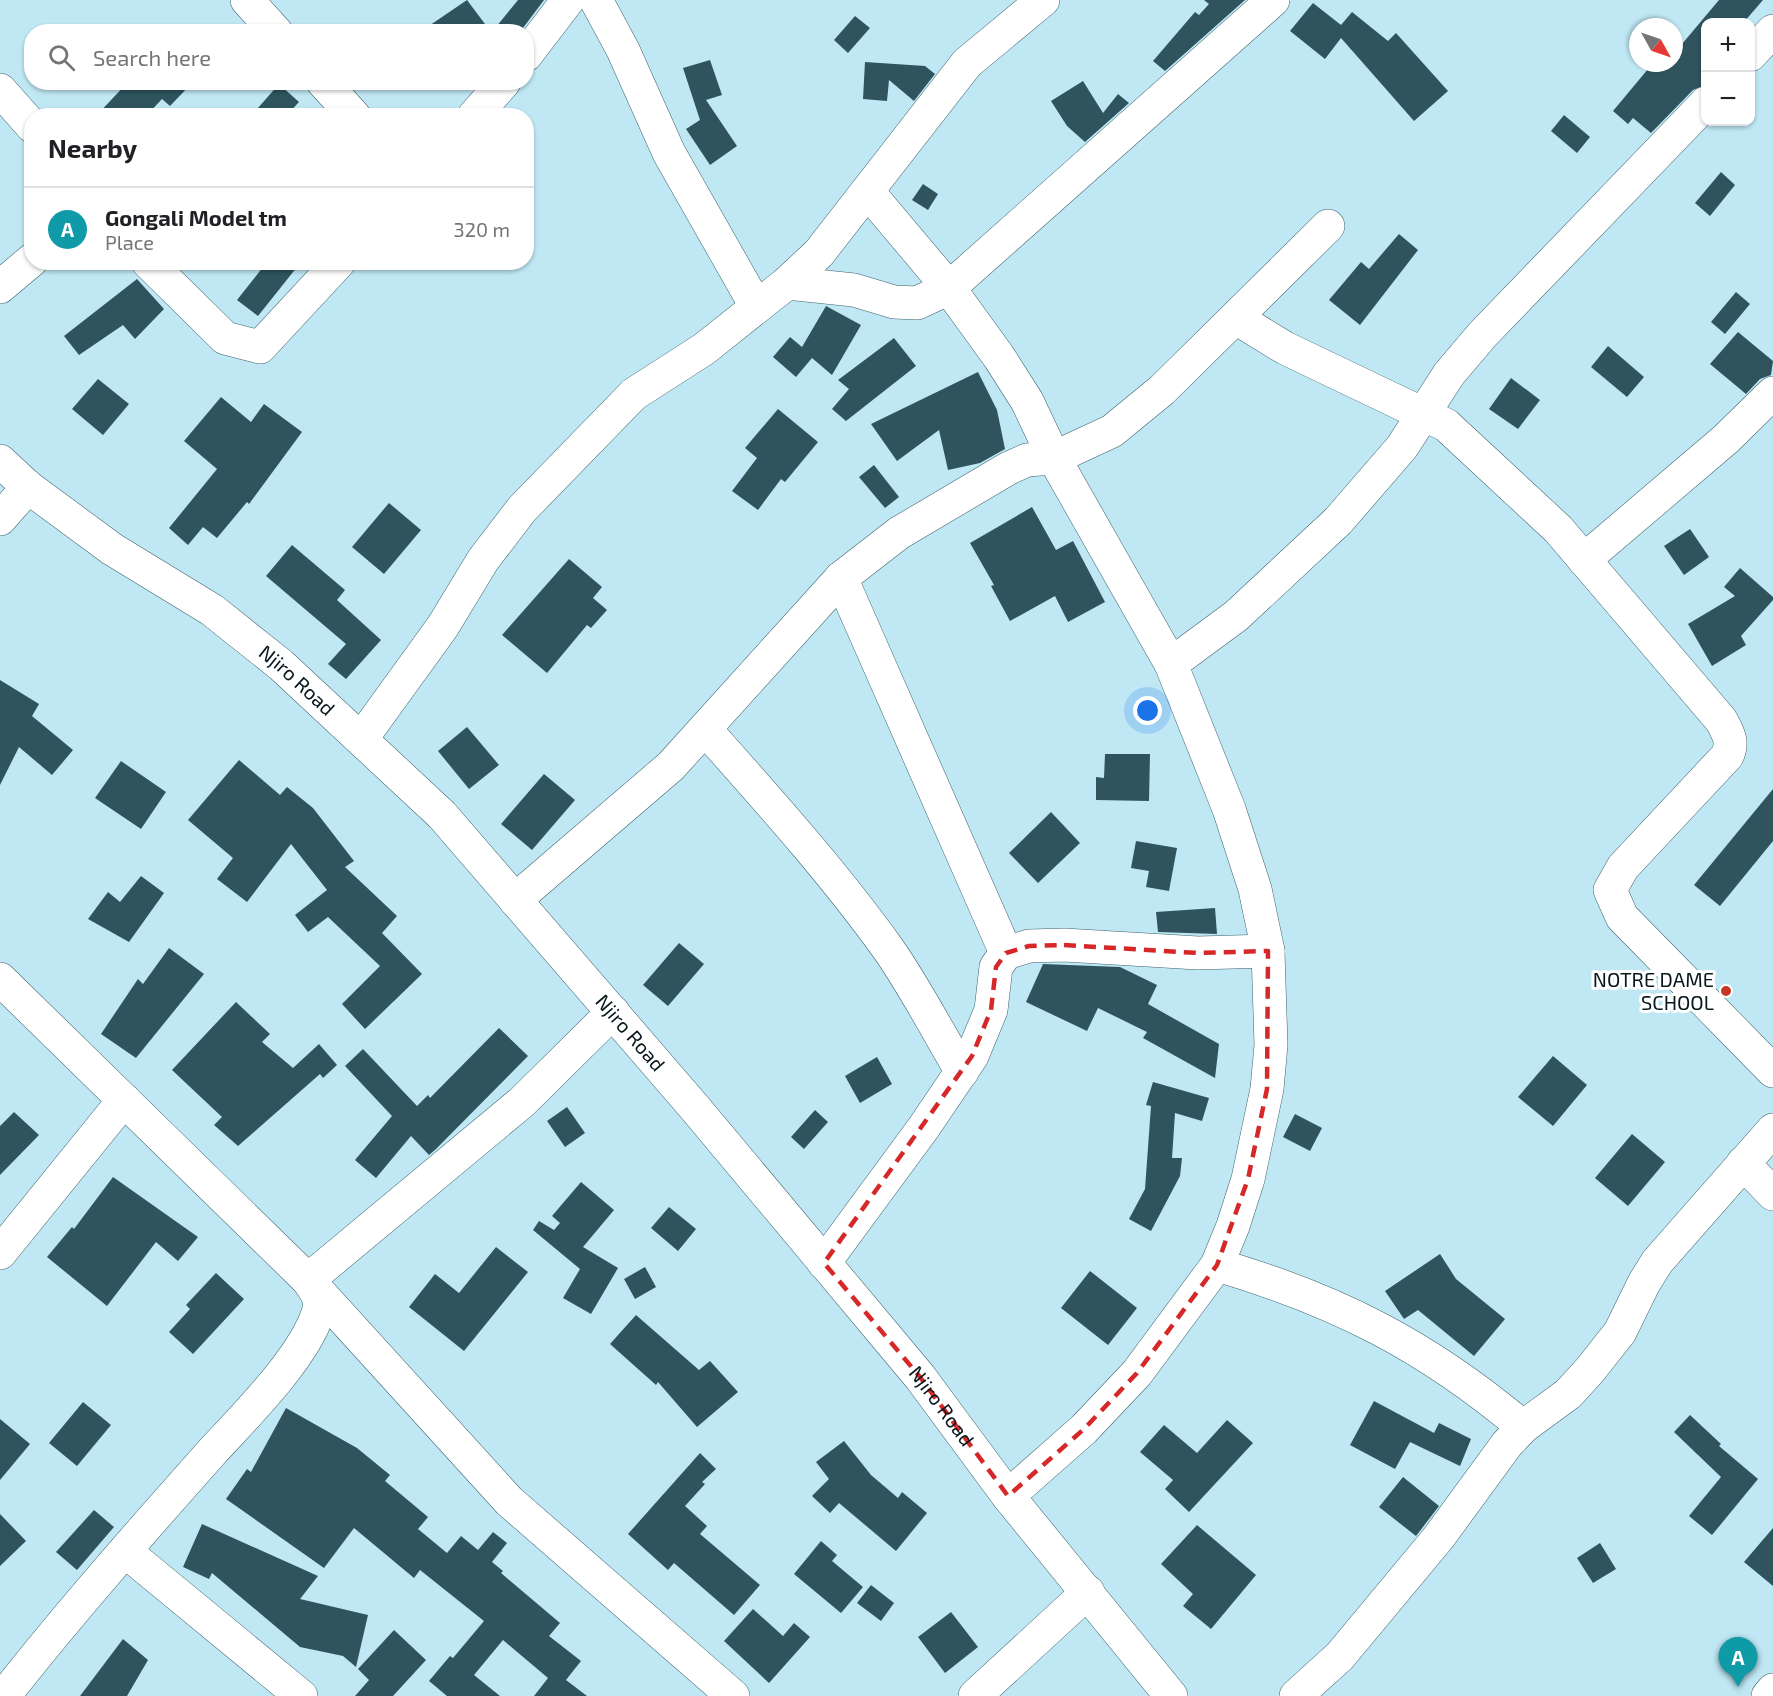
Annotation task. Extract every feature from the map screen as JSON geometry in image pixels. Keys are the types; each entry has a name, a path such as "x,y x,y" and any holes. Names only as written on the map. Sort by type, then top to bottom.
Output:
{"street":[{"path":"247,0 269,24"},
{"path":"534,45 568,0"},
{"path":"596,0 623,50 669,153 756,306"},
{"path":"362,738 443,626 483,560 522,509 634,394 704,349 787,283 819,253 967,63 1043,0"},
{"path":"787,283 854,290 894,302 917,303 949,288 1273,0"},
{"path":"1755,50 1773,31"},
{"path":"0,90 24,117"},
{"path":"330,90 347,108"},
{"path":"481,108 497,90"},
{"path":"1171,664 1236,616 1338,521 1402,447 1449,374 1483,334 1701,108"},
{"path":"868,192 949,288 999,357 1027,401 1054,458 1171,664 1229,808 1255,889 1268,951 1271,1045 1267,1089 1248,1179 1233,1226 1217,1265 1137,1373 1084,1429 1008,1496"},
{"path":"515,900 671,766 841,578 899,533 980,484 1027,460 1054,458 1112,431 1162,390 1328,226"},
{"path":"0,287 24,267"},
{"path":"156,270 225,338 260,346 331,270"},
{"path":"1236,318 1304,357 1424,412 1446,425 1470,445 1558,530 1721,720 1731,740 1731,748 1727,756 1623,867 1613,882 1612,896 1623,916 1773,1071"},
{"path":"1584,560 1726,439 1773,393"},
{"name":"Njiro Road","path":"0,461 28,487 112,549 212,610 281,665 362,738 442,815 613,1012 920,1377 1008,1496 1170,1696"},
{"path":"0,519 28,487"},
{"path":"841,578 1006,953"},
{"path":"705,729 812,849 848,895 905,975 962,1072"},
{"path":"824,1263 962,1072 986,1025 994,993 996,967 1006,953 1029,946 1064,945 1198,953 1268,951"},
{"path":"0,979 308,1280 509,1501 733,1696"},
{"path":"308,1280 522,1102 613,1012"},
{"path":"0,1253 124,1100"},
{"path":"1296,1696 1340,1656 1439,1538 1507,1444 1523,1427 1568,1394 1590,1370 1620,1332 1657,1262 1773,1130"},
{"path":"1743,1163 1773,1194"},
{"path":"1217,1265 1280,1284 1321,1300 1393,1335 1448,1370 1523,1427"},
{"path":"4,1696 59,1626 241,1420 303,1343 319,1311 319,1296 308,1280"},
{"path":"125,1551 301,1696"},
{"path":"975,1696 1088,1592"},
{"path":"1768,1696 1773,1690"}],"highlighted area":[{"path":"1064,945 1198,953 1268,951 1267,1089 1248,1179 1217,1265 1137,1373 1084,1429 1008,1496 920,1377 824,1263 972,1056 991,1010 996,967 1006,953 1029,946"}],"building":[{"path":"467,0 485,24 432,24"},
{"path":"518,0 544,0 526,24 498,24"},
{"path":"1204,0 1245,0 1165,71 1153,61 1195,12 1199,15 1209,4"},
{"path":"1719,0 1763,0 1747,18 1704,18"},
{"path":"1313,3 1341,25 1352,12 1388,41 1396,33 1448,91 1414,121 1341,38 1325,59 1290,31"},
{"path":"855,16 870,28 848,53 834,40"},
{"path":"1701,21 1701,87 1693,90 1651,133 1633,118 1628,124 1613,111 1646,72 1683,72 1683,43"},
{"path":"710,60 722,95 706,100 737,146 710,165 686,129 700,120 683,68"},
{"path":"865,62 925,66 935,74 914,101 889,80 887,101 863,99"},
{"path":"1083,81 1103,113 1118,94 1129,103 1085,142 1067,126 1051,101"},
{"path":"120,90 185,90 170,106 162,99 154,108 104,108"},
{"path":"274,90 286,90 299,102 293,108 258,108"},
{"path":"1564,115 1590,137 1577,153 1551,131"},
{"path":"1721,172 1735,185 1710,216 1695,203"},
{"path":"923,184 938,194 928,210 912,200"},
{"path":"1399,234 1418,250 1360,325 1329,300 1361,262 1369,269"},
{"path":"261,270 295,270 258,316 237,300"},
{"path":"137,279 164,309 135,339 123,325 79,355 64,336"},
{"path":"1736,292 1750,304 1725,334 1711,322"},
{"path":"826,306 861,325 832,375 812,358 796,377 773,357 790,337 802,347"},
{"path":"1738,332 1773,361 1771,375 1760,379 1746,394 1710,364"},
{"path":"894,338 916,366 846,421 832,409 849,389 838,380"},
{"path":"1608,346 1644,377 1627,397 1591,367"},
{"path":"978,372 997,410 1005,449 980,463 948,470 939,430 897,461 871,424"},
{"path":"1511,378 1540,400 1518,429 1489,409"},
{"path":"98,379 129,404 103,435 72,409"},
{"path":"221,397 251,422 264,404 302,432 249,504 247,502 217,538 203,527 188,545 169,528 217,469 184,441"},
{"path":"778,409 818,442 785,482 781,479 758,510 732,491 757,458 745,448"},
{"path":"874,465 899,497 885,508 859,477"},
{"path":"389,503 421,530 384,574 352,547"},
{"path":"1032,507 1056,550 1073,541 1105,602 1068,622 1055,596 1010,621 991,586 994,585 970,543"},
{"path":"1690,529 1709,557 1684,575 1664,546"},
{"path":"292,545 345,590 337,600 381,640 346,679 328,664 346,644 266,576"},
{"path":"569,559 602,587 593,598 607,610 591,628 587,625 547,673 502,635"},
{"path":"1740,568 1773,597 1773,600 1741,636 1746,645 1712,666 1688,624 1735,596 1724,587"},
{"path":"0,680 39,704 32,716 73,750 52,775 19,747 0,785"},
{"path":"467,727 499,765 469,789 438,751"},
{"path":"1105,754 1150,754 1149,801 1096,800 1096,777 1104,778"},
{"path":"239,760 280,795 287,787 313,808 354,861 345,867 397,916 382,933 422,974 365,1029 342,1004 380,966 328,917 308,932 295,915 327,890 291,844 247,902 217,879 233,858 188,820"},
{"path":"121,761 166,792 141,829 95,798"},
{"path":"544,774 575,800 532,850 501,824"},
{"path":"1773,789 1773,841 1720,906 1694,885"},
{"path":"1051,812 1080,843 1038,883 1009,853"},
{"path":"1136,841 1177,848 1169,891 1146,887 1149,871 1131,868"},
{"path":"141,876 164,893 129,942 88,919 108,892 120,902"},
{"path":"1215,908 1217,934 1158,932 1156,912"},
{"path":"679,943 704,964 668,1006 643,985"},
{"path":"169,948 204,974 136,1058 101,1034 138,979 143,984"},
{"path":"1043,964 1120,967 1157,985 1148,1004 1219,1044 1215,1078 1143,1038 1147,1032 1098,1008 1087,1031 1026,1002"},
{"path":"236,1002 270,1034 262,1042 293,1068 319,1044 337,1065 323,1078 320,1074 238,1146 214,1125 222,1117 172,1070"},
{"path":"499,1028 528,1056 436,1149 429,1155 411,1136 376,1178 355,1160 392,1116 345,1066 363,1049 417,1106 428,1095 430,1098"},
{"path":"1553,1056 1587,1085 1553,1126 1518,1097"},
{"path":"877,1057 892,1084 860,1103 845,1076"},
{"path":"1153,1082 1209,1098 1202,1121 1175,1113 1172,1158 1182,1158 1180,1176 1151,1231 1129,1219 1145,1189 1151,1106 1146,1105"},
{"path":"567,1107 585,1133 565,1147 547,1121"},
{"path":"815,1110 828,1122 804,1149 791,1137"},
{"path":"14,1112 39,1135 0,1175 0,1126"},
{"path":"1295,1114 1322,1128 1310,1151 1283,1137"},
{"path":"1632,1134 1665,1162 1628,1206 1595,1178"},
{"path":"113,1177 198,1237 178,1261 156,1242 107,1306 47,1257 72,1227 74,1229"},
{"path":"581,1182 614,1210 583,1247 618,1268 591,1314 563,1298 580,1269 533,1230 539,1221 554,1230 560,1223 552,1216"},
{"path":"669,1207 696,1229 678,1251 651,1228"},
{"path":"496,1247 528,1272 464,1351 409,1307 435,1274 459,1293"},
{"path":"1440,1254 1456,1279 1505,1319 1474,1356 1418,1310 1404,1319 1385,1291"},
{"path":"645,1267 656,1287 635,1299 624,1279"},
{"path":"1090,1271 1137,1308 1108,1345 1061,1308"},
{"path":"216,1273 244,1299 193,1354 169,1332 190,1309 186,1305"},
{"path":"636,1315 699,1370 710,1361 738,1392 697,1427 658,1382 656,1385 610,1344"},
{"path":"1374,1401 1434,1433 1439,1423 1471,1439 1460,1466 1410,1442 1395,1469 1350,1445"},
{"path":"83,1402 111,1425 77,1466 49,1443"},
{"path":"286,1408 357,1448 390,1475 385,1481 428,1517 418,1529 447,1553 461,1536 478,1550 493,1532 507,1543 492,1562 503,1571 501,1573 560,1623 549,1636 581,1661 566,1680 587,1696 534,1696 548,1678 503,1640 474,1675 500,1696 447,1696 429,1681 450,1656 453,1658 484,1621 420,1570 414,1578 354,1528 324,1568 226,1499 247,1469 251,1472"},
{"path":"1690,1415 1721,1444 1719,1446 1758,1479 1712,1535 1689,1516 1721,1477 1674,1432"},
{"path":"0,1419 30,1444 0,1480"},
{"path":"1227,1420 1253,1443 1189,1512 1165,1489 1173,1480 1140,1452 1164,1425 1197,1453"},
{"path":"844,1441 871,1475 898,1498 902,1492 927,1513 896,1551 839,1503 830,1513 812,1496 829,1479 816,1462"},
{"path":"700,1453 716,1469 702,1482 705,1484 685,1506 707,1526 700,1534 760,1585 734,1615 674,1563 668,1570 628,1534"},
{"path":"1403,1477 1439,1506 1416,1536 1379,1507"},
{"path":"94,1510 114,1527 77,1570 56,1552"},
{"path":"0,1514 26,1541 0,1566"},
{"path":"202,1524 318,1576 300,1599 368,1615 356,1667 343,1656 300,1647 212,1573 209,1579 183,1567"},
{"path":"1197,1525 1256,1575 1211,1629 1183,1606 1193,1594 1161,1564"},
{"path":"1773,1528 1773,1586 1744,1562"},
{"path":"821,1541 837,1555 832,1561 863,1587 841,1613 794,1574"},
{"path":"1600,1543 1616,1569 1593,1583 1577,1558"},
{"path":"871,1585 894,1603 881,1621 857,1603"},
{"path":"753,1609 783,1636 794,1623 810,1637 769,1683 724,1641"},
{"path":"951,1612 978,1647 945,1673 918,1637"},
{"path":"394,1630 426,1660 393,1696 355,1696 369,1680 358,1669"},
{"path":"123,1639 148,1660 127,1696 80,1696"}],"place":[{"name":"NOTRE DAME SCHOOL","path":"1726,991"},
{"name":"Gongali Model tm","path":"1738,1687"}]}
